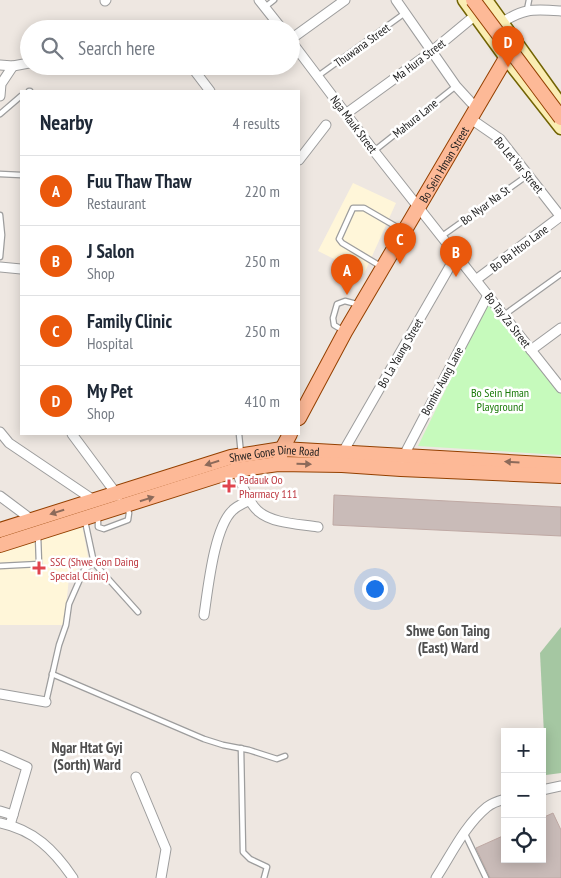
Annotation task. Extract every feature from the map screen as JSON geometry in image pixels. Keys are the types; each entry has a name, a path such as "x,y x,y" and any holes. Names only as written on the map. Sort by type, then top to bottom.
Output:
{"main road":[{"path":"464,0 506,58 559,119"},
{"path":"473,0 559,119"},
{"path":"491,4 561,105"},
{"name":"Bo Sein Hman Street","path":"300,416 345,332 516,41"},
{"path":"278,464 282,449 289,435"},
{"name":"Shwe Gone Dine Road","path":"0,545 35,527 122,502 236,461 282,449 343,452 402,463 561,476"},
{"name":"Shwe Gone Dine Road","path":"236,461 342,465 402,463 561,465"},
{"name":"Shwe Gone Dine Road","path":"0,530 35,527"}],"street":[{"path":"300,33 345,0"},
{"name":"Bo Let Yar Street","path":"396,0 474,114 500,138 561,216"},
{"path":"262,4 275,20"},
{"name":"Ma Hura Street","path":"347,113 431,52 491,4"},
{"path":"488,32 527,10 561,11"},
{"name":"Nga Mauk Street","path":"300,52 374,151 419,206"},
{"path":"0,65 20,65"},
{"path":"0,96 1,83 13,66"},
{"path":"198,75 209,90"},
{"path":"300,159 326,125"},
{"name":"Bo Tay Za Street","path":"419,206 560,385"},
{"name":"Bo Ba Htoo Lane","path":"477,280 561,216"},
{"name":"Bo La Yaung Street","path":"343,452 457,254"},
{"path":"0,267 20,269"},
{"name":"Bomhu Aung Lane","path":"402,463 488,294"},
{"path":"531,350 561,328"},
{"path":"0,432 9,443 98,509"},
{"path":"73,435 122,502"},
{"path":"236,461 250,500 259,511 274,519 318,527"},
{"path":"0,496 35,527"},
{"path":"204,616 217,540 222,526 233,509 250,500"},
{"path":"0,694 46,702"},
{"path":"0,755 27,767 10,825"},
{"path":"136,777 166,850 161,878"},
{"path":"546,789 561,786"},
{"path":"436,878 465,834 488,806 501,801"},
{"path":"0,811 13,815"},
{"path":"0,823 10,825 35,836 60,858 73,878"}],"lane":[{"path":"262,4 274,0"},
{"path":"527,10 529,0"},
{"name":"Thuwana Street","path":"318,76 405,13"},
{"name":"Mahura Lane","path":"374,151 456,86"},
{"path":"0,114 20,97"},
{"path":"0,174 20,175"},
{"name":"Bo Nyar Na St","path":"442,236 528,175"},
{"path":"383,267 342,243 339,239 353,208 364,208 404,231"},
{"path":"0,215 2,235 0,257"},
{"path":"504,315 561,274"},
{"path":"345,332 334,325 333,318 337,304 346,301 361,305"},
{"path":"236,461 239,435"},
{"path":"98,509 98,527 104,529 128,520 129,513 122,502"},
{"path":"83,512 94,563 138,612"},
{"path":"0,566 39,564 35,527"},
{"path":"46,702 59,645 66,626 69,604 84,570 94,563"},
{"path":"52,674 204,739 277,759 285,756"},
{"path":"241,748 243,852 250,860 267,867 264,878"},
{"path":"465,834 486,878"}],"shaded area":[{"path":"353,183 396,203 364,274 318,251"},
{"name":"SSC (Shwe Gon Daing Special Clinic)","path":"82,524 88,557 69,578 64,625 0,625 0,548"}],"green space":[{"name":"Bo Sein Hman Playground","path":"489,301 561,393 561,455 418,446"},
{"path":"561,627 561,773 546,775 546,728 544,728 540,653"}],"building":[{"path":"334,495 561,507 561,536 333,525"},
{"path":"553,813 561,830 561,878 490,878 476,848 501,837 501,863 546,863 546,816"}],"place":[{"name":"My Pet","path":"508,67"},
{"name":"Family Clinic","path":"400,264"},
{"name":"J Salon","path":"456,277"},
{"name":"Fuu Thaw Thaw","path":"347,295"},
{"name":"Padauk Oo Pharmacy 111","path":"229,486"},
{"name":"SSC (Shwe Gon Daing Special Clinic)","path":"39,568"}],"district":[{"name":"Shwe Gon Taing (East) Ward","path":"448,638"},
{"name":"Ngar Htat Gyi (Sorth) Ward","path":"87,756"}]}
